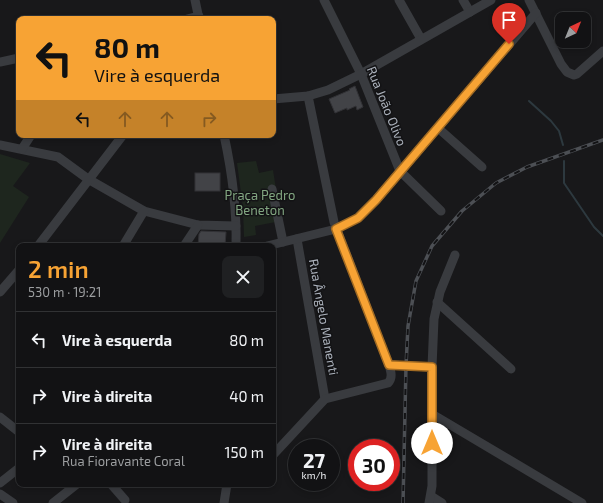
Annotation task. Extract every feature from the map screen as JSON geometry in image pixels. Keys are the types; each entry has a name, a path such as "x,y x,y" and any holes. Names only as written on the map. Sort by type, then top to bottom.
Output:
{"street":[{"path":"195,0 199,16"},
{"name":"Rua João Olivo","path":"324,0 361,74 400,171 441,211"},
{"path":"399,0 421,39"},
{"path":"463,0 470,12"},
{"path":"276,99 308,96 328,90 361,74 491,0"},
{"path":"529,0 561,64 567,72 574,75 581,71 603,51"},
{"path":"276,244 336,229 358,218 376,200 536,13"},
{"path":"0,62 16,59"},
{"path":"276,452 325,399 388,383 391,380 389,365 336,229 308,96"},
{"path":"438,128 482,167"},
{"path":"22,149 29,138"},
{"path":"40,243 121,138"},
{"path":"225,138 232,176 236,243"},
{"path":"0,145 58,156 88,179 144,212 198,225 236,226"},
{"path":"272,189 283,242"},
{"path":"125,243 144,212"},
{"path":"186,243 198,225"},
{"name":"Rua Ângelo Manenti","path":"297,239 325,399"},
{"path":"442,503 430,500 432,486 433,334 437,302 455,255"},
{"path":"0,292 16,273"},
{"path":"437,302 511,369"},
{"path":"389,365 432,367"},
{"path":"432,414 569,500 582,503"},
{"path":"0,417 16,430"},
{"path":"0,483 16,470"},
{"path":"53,503 73,487"},
{"path":"114,487 125,500"},
{"path":"224,503 227,487"},
{"path":"0,494 12,503"}],"green space":[{"path":"0,154 30,163 13,186 29,197 0,243"},
{"name":"Praça Pedro Beneton","path":"256,161 259,173 273,170 281,221 255,226 256,235 244,237 243,208 237,163"}],"building":[{"path":"355,86 363,107 357,110 356,106 335,113 329,99 350,90 349,89"},
{"path":"195,173 220,173 220,191 195,191"},
{"path":"201,231 226,232 225,243 198,243 199,234"}],"waterway":[{"path":"529,101 551,121 559,131 563,145"},
{"path":"564,161 564,183 594,227 603,236"}],"railway":[{"path":"403,503 408,326 416,281 432,246 462,211 496,183 527,167 603,140"}],"route":[{"path":"432,443 432,367 389,365 336,229 358,218 376,200 509,44"}]}
